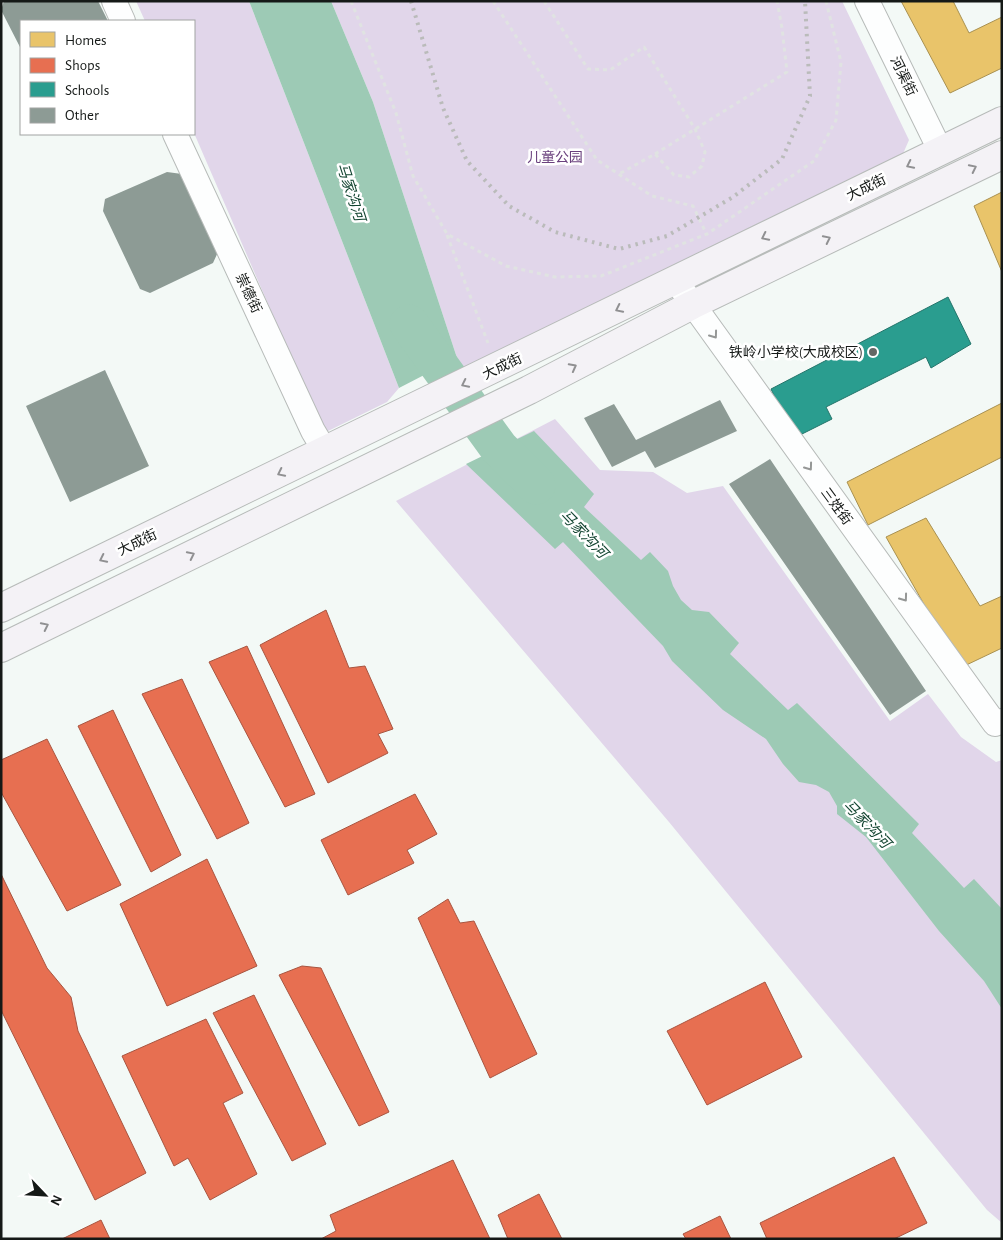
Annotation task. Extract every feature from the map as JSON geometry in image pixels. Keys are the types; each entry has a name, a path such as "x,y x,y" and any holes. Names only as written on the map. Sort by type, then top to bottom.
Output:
{"main road":[{"name":"大成街","path":"1,608 325,451 499,354 676,281 1002,121"},
{"path":"1,648 529,390 692,305 1002,155"}],"street":[{"path":"114,1 123,20"},
{"name":"河渠街","path":"867,1 940,150"},
{"name":"崇德街","path":"175,135 313,431 325,451"},
{"name":"三姓街","path":"676,281 995,724 1002,721"}],"path":[{"path":"351,1 396,113 413,176 447,234 499,354"},
{"path":"493,1 597,160 652,196 693,206 709,238"},
{"path":"544,1 588,69 610,70 644,47 695,129 705,152 702,166 689,177 674,175 655,154"},
{"path":"619,174 655,154 787,72 777,1"},
{"path":"447,234 506,266 555,277 601,276 707,234 814,161 836,120 841,62 826,1"}],"green space":[{"path":"136,1 249,1 399,388 387,402 324,433 195,135 195,20 145,20"},
{"name":"儿童公园","path":"331,1 842,1 909,140 898,165 467,372 457,358 373,102"},
{"path":"555,419 600,470 653,472 687,493 723,486 890,721 928,694 961,737 996,762 1002,760 1002,1223 987,1210 669,822 396,501"}],"water":[{"path":"249,1 331,1 373,102 457,358 399,388"},
{"path":"534,431 594,494 584,507 641,560 650,552 668,571 673,586 681,600 692,610 709,612 739,643 730,654 788,710 797,703 919,824 912,833 964,888 974,879 1002,909 1002,1009 984,981 939,931 866,837 837,814 837,806 829,792 816,785 799,782 783,764 766,739 723,710 672,661 663,646 563,542 555,549 466,464"}],"building: Homes":[{"path":"901,1 953,1 969,33 1002,17 1002,68 950,93"},
{"path":"1002,192 1002,272 974,206"},
{"path":"1002,403 1002,457 868,525 847,482"},
{"path":"926,518 980,606 1002,596 1002,648 960,668 886,537"}],"building: Shops":[{"path":"326,610 349,668 365,666 393,729 378,734 388,753 328,783 260,645"},
{"path":"247,646 315,794 285,807 209,662"},
{"path":"182,679 249,823 217,839 142,694"},
{"path":"113,710 181,855 151,872 78,726"},
{"path":"47,739 121,885 67,911 1,792 1,760"},
{"path":"415,794 437,834 407,850 414,863 348,895 321,840"},
{"path":"207,859 257,966 167,1006 120,904"},
{"path":"1,874 47,968 71,997 78,1031 146,1173 95,1200 1,1010"},
{"path":"448,899 460,923 474,921 537,1054 490,1078 418,918"},
{"path":"302,966 321,968 389,1112 359,1126 279,975"},
{"path":"765,982 802,1057 707,1105 667,1031"},
{"path":"254,995 326,1144 292,1161 213,1013"},
{"path":"206,1019 243,1093 223,1103 257,1174 210,1200 188,1158 174,1166 122,1056"},
{"path":"894,1157 927,1223 894,1239 767,1239 760,1223"},
{"path":"453,1160 490,1239 321,1239 336,1231 330,1215"},
{"path":"539,1194 562,1239 508,1239 498,1215"},
{"path":"720,1216 731,1239 686,1239 683,1234"},
{"path":"101,1220 110,1239 62,1239"}],"building: Schools":[{"path":"948,297 971,344 931,368 926,357 826,407 832,419 794,438 771,389"}],"building: Other":[{"path":"4,1 98,1 108,20 20,20 20,47 1,10"},
{"path":"167,172 182,174 218,252 213,263 150,293 140,289 103,211 105,199"},
{"path":"105,370 149,466 70,502 26,406"},
{"path":"720,400 737,431 655,468 645,451 612,467 584,418 614,404 636,440"},
{"path":"770,459 926,691 890,715 729,484"}],"waterway":[{"name":"马家沟河","path":"409,324 499,448 536,485"}],"railway":[{"path":"411,1 443,108 467,161 509,206 555,232 619,249 667,236 733,197 782,159 810,96 805,1"}],"place":[{"name":"铁岭小学校(大成校区)","path":"873,352"}]}
